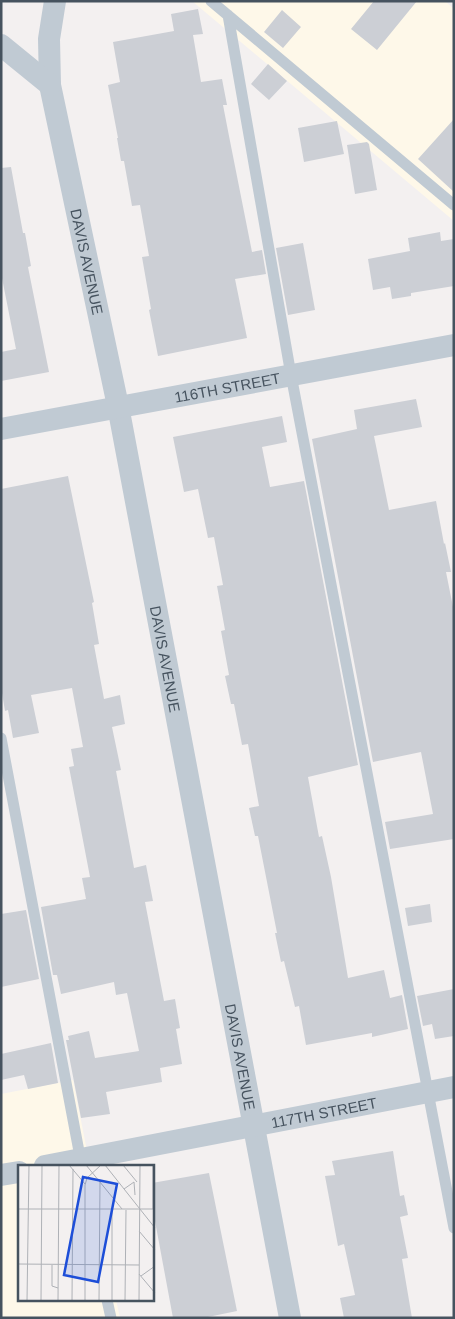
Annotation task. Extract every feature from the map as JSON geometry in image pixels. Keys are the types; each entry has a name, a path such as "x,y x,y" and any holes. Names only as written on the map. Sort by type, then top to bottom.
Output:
{"street":[{"name":"DAVIS AVENUE","path":"55,1 49,39 50,85 118,406 290,1318"},
{"path":"1,46 50,85"},
{"name":"116TH STREET","path":"1,429 454,345"},
{"name":"117TH STREET","path":"57,1165 82,1163 253,1126 454,1087"},
{"path":"1,1175 18,1172"}],"lane":[{"path":"211,1 454,205"},
{"path":"228,15 291,375 454,1228"},
{"path":"1,738 82,1163"},
{"path":"108,1302 111,1318"}],"shaded area":[{"path":"192,1 445,1 454,9 454,221"},
{"path":"73,1080 90,1165 18,1165 18,1302 116,1302 120,1318 1,1318 1,1094"}],"building":[{"path":"374,1 417,1 377,50 351,29"},
{"path":"198,9 203,34 193,35 201,82 222,79 227,105 223,105 252,252 262,250 266,274 235,279 247,338 158,356 149,310 151,309 142,257 149,256 140,205 132,206 124,161 121,161 108,85 120,82 113,42 174,31 171,14"},
{"path":"282,10 301,27 283,48 264,32"},
{"path":"268,64 287,81 269,100 251,84"},
{"path":"454,119 454,192 418,159"},
{"path":"337,121 344,154 304,162 298,128"},
{"path":"367,142 369,144 377,190 355,194 347,145"},
{"path":"11,167 23,233 25,233 31,266 28,267 49,372 1,381 1,352 16,349 1,273 1,168"},
{"path":"440,232 441,241 454,239 454,286 411,293 411,296 392,299 390,287 373,290 368,259 410,251 408,238"},
{"path":"303,243 315,310 288,315 276,248"},
{"path":"416,399 422,427 374,436 389,510 436,501 451,572 446,572 454,612 454,839 390,849 385,822 433,814 421,752 373,762 312,439 357,429 354,410"},
{"path":"282,416 287,442 262,447 270,487 304,481 358,765 308,777 319,837 322,836 331,877 348,978 384,970 390,998 402,995 408,1029 372,1037 372,1033 306,1045 299,1006 295,1007 284,961 281,962 258,836 255,836 249,808 259,806 248,744 242,745 234,704 231,704 225,676 229,675 221,631 225,630 217,586 223,585 214,537 208,538 198,489 184,492 173,437"},
{"path":"68,476 94,602 92,603 99,644 94,645 104,699 120,695 125,724 112,727 121,770 116,771 134,868 146,865 153,901 145,902 164,1001 175,999 180,1028 176,1029 182,1064 160,1068 162,1082 106,1092 110,1114 81,1118 66,1040 69,1040 68,1036 89,1031 95,1058 139,1051 127,993 116,995 114,982 61,994 57,975 53,975 41,907 86,899 82,878 90,877 69,767 74,766 71,749 83,747 72,688 31,695 39,733 13,738 8,710 5,711 1,687 1,489"},
{"path":"430,904 432,922 408,926 405,908"},
{"path":"26,910 39,979 1,987 1,914"},
{"path":"454,989 454,1036 435,1039 432,1024 423,1026 417,996"},
{"path":"51,1043 58,1083 28,1089 24,1075 1,1080 1,1054"},
{"path":"393,1151 400,1196 404,1195 408,1215 400,1217 408,1258 402,1259 412,1318 344,1318 340,1298 355,1295 344,1244 338,1246 325,1176 335,1175 332,1161"},
{"path":"209,1173 237,1311 203,1318 173,1318 154,1221 154,1183"}]}
